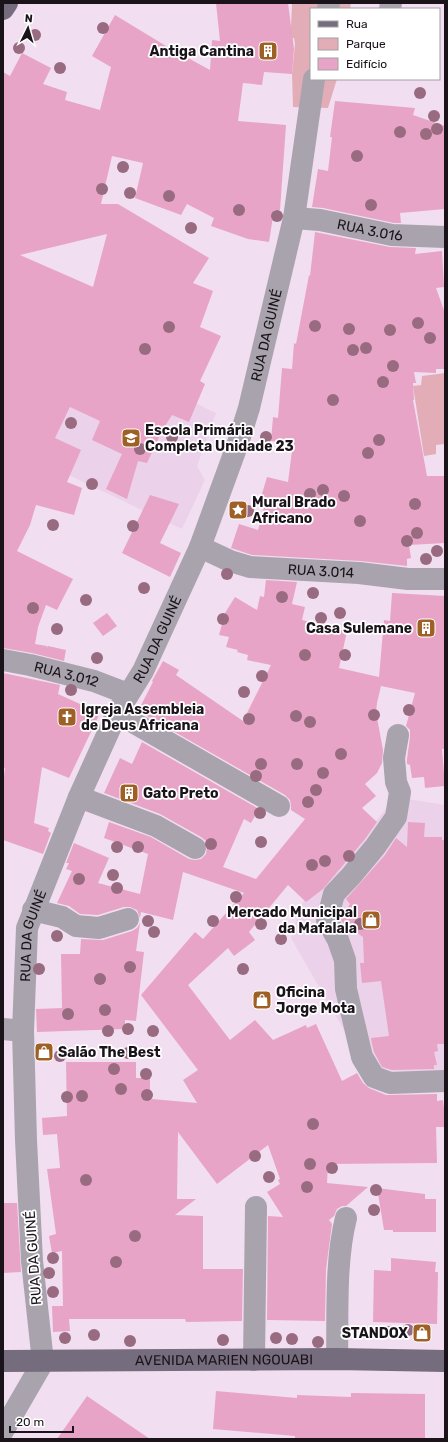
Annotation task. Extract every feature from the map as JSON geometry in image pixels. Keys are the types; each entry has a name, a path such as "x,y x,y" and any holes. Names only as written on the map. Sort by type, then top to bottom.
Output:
{"main road":[{"path":"3,9 7,3"},
{"name":"AVENIDA MARIEN NGOUABI","path":"3,1361 43,1362 337,1359 445,1361"}],"street":[{"name":"RUA DA GUINÉ","path":"43,1362 32,1261 26,1140 13,1030 27,928 79,798 117,713 143,671 200,547 238,443 248,408 294,218 314,80"},
{"name":"RUA 3.016","path":"294,218 320,220 392,234 445,237"},
{"name":"RUA 3.014","path":"200,547 230,561 250,567 359,573 408,579 445,579"},
{"name":"RUA 3.012","path":"3,660 94,681 128,694"},
{"path":"117,713 279,806"},
{"path":"398,735 394,758 396,782 400,792 396,817 375,847 334,894 327,920 338,940 345,960 346,989 362,1057 374,1077 390,1083 445,1081"},
{"path":"79,798 156,826 195,848"},
{"path":"33,910 62,917 76,926 99,928 128,919"},
{"path":"254,1360 256,1207"},
{"path":"337,1359 339,1268 343,1230 346,1218"},
{"path":"3,1431 43,1362"}],"shaded area":[{"name":"Escola Primária Completa Unidade 23","path":"97,357 216,413 197,466 205,480 182,529 54,468 44,458"},
{"name":"Mercado Municipal da Mafalala","path":"395,797 445,805 445,1075 370,1073 291,938 302,903 347,858"}],"green space":[{"path":"292,3 351,3 350,8 310,8 310,80 337,80 328,108 293,107 292,74 295,44 294,38 288,38 287,29 291,28"},
{"path":"445,373 445,444 436,445 436,454 424,456 413,386 421,385 422,376"}],"building":[{"path":"216,3 288,3 294,49 292,74 264,72 262,85 243,83 238,121 286,125 280,210 274,210 269,242 248,239 211,226 214,218 187,204 181,215 135,198 143,163 112,156 101,204 118,204 209,258 193,283 213,291 200,327 221,336 200,381 205,384 189,422 172,415 162,431 147,463 138,461 127,499 106,489 122,454 92,440 100,421 70,407 55,438 81,450 67,482 82,488 74,515 36,505 30,525 17,551 73,579 57,610 46,605 38,627 35,644 47,646 46,648 48,646 66,650 64,661 3,648 3,72 10,76 22,53 51,68 43,84 67,92 65,100 100,110 111,67 92,56 115,15 166,46 210,70 212,40 220,41","holes":["107,234 93,287 20,255"]},
{"path":"335,101 415,108 413,115 445,126 445,209 400,213 401,223 394,223 312,207 318,169 328,171 332,137 330,137"},
{"path":"315,232 390,247 416,248 415,254 442,251 444,287 436,288 445,313 445,369 436,369 436,373 414,372 416,383 413,383 413,400 427,476 445,476 445,543 409,545 411,558 407,559 407,566 360,561 252,555 231,548 239,524 258,530 266,499 261,497 267,477 288,482 293,443 271,441 273,417 278,418 282,368 292,369 294,343 296,344 309,275 310,276"},
{"path":"150,495 179,504 160,543 181,553 170,577 122,553"},
{"path":"266,580 297,582 292,604 305,607 302,620 347,631 339,668 379,677 384,620 390,621 392,593 445,596 445,749 442,749 445,786 425,788 424,777 412,778 410,765 407,764 410,730 406,726 415,693 381,686 376,712 383,750 382,763 377,773 365,784 376,796 362,808 377,822 365,839 323,889 306,902 288,885 249,932 255,940 234,956 228,948 188,985 230,1040 255,1020 273,1040 306,1025 307,1028 316,1024 342,1081 357,1073 363,1083 369,1088 386,1095 437,1094 437,1101 443,1100 445,1127 436,1127 437,1163 328,1164 327,1183 368,1187 346,1206 342,1206 337,1209 334,1216 329,1220 332,1224 326,1269 325,1321 267,1320 268,1216 283,1217 267,1192 280,1184 278,1180 280,1179 268,1145 217,1184 178,1132 177,1199 196,1199 175,1215 203,1216 203,1269 243,1269 242,1321 186,1322 185,1319 69,1319 70,1331 53,1332 52,1306 63,1306 62,1251 52,1253 49,1236 56,1234 47,1169 60,1168 57,1134 43,1135 42,1118 67,1116 66,1062 136,1062 136,1078 150,1078 150,1101 152,1099 197,1103 183,1080 198,1070 141,995 195,932 203,939 244,893 183,872 173,920 141,912 140,918 137,910 130,907 124,907 98,915 80,914 69,906 57,903 72,871 66,869 69,863 66,863 74,843 109,858 98,883 140,894 148,854 104,838 109,822 151,837 189,859 201,859 206,854 206,841 201,837 160,814 104,793 120,758 132,764 142,742 259,809 251,823 244,819 223,867 256,879 305,819 291,810 290,800 285,795 138,711 163,661 179,670 176,675 243,721 271,665 247,660 248,655 237,652 238,650 226,647 229,637 219,635 225,613 235,597 257,610 260,596 264,597"},
{"path":"107,613 117,626 103,636 93,623"},
{"path":"3,673 60,685 58,694 100,713 69,778 42,767 34,823 49,828 48,831 51,833 43,854 3,840 3,785 5,768 3,767"},
{"path":"408,822 425,823 424,837 442,837 442,840 445,840 445,1044 437,1044 438,1051 434,1052 437,1065 434,1065 434,1069 392,1070 382,1067 374,1052 371,1038 389,1036 381,981 362,983 360,963 364,963 363,937 343,923 340,918 350,904 346,899 385,855 396,838 407,847"},
{"path":"140,923 136,951 144,952 136,1021 125,1020 125,1029 37,1032 36,1009 62,1008 61,954 80,954 81,939 103,940 132,931 137,928"},
{"path":"377,1188 425,1194 425,1199 436,1199 436,1232 393,1232 393,1230 384,1230"},
{"path":"3,1203 17,1203 21,1272 3,1273"},
{"path":"391,1258 436,1262 435,1272 438,1272 437,1324 373,1322 374,1270 391,1271"},
{"path":"216,1391 297,1398 297,1395 351,1397 351,1393 425,1394 425,1439 295,1439 295,1436 213,1429"},
{"path":"87,1396 150,1439 57,1439"}],"place":[{"name":"Antiga Cantina","path":"268,51"},
{"name":"Escola Primária Completa Unidade 23","path":"131,438"},
{"name":"Mural Brado Africano","path":"238,510"},
{"name":"Casa Sulemane","path":"426,628"},
{"name":"Igreja Assembleia de Deus Africana","path":"67,717"},
{"name":"Gato Preto","path":"129,793"},
{"name":"Mercado Municipal da Mafalala","path":"371,920"},
{"name":"Oficina Jorge Mota","path":"262,1000"},
{"name":"Salão The Best","path":"44,1052"},
{"name":"STANDOX","path":"422,1333"}]}
